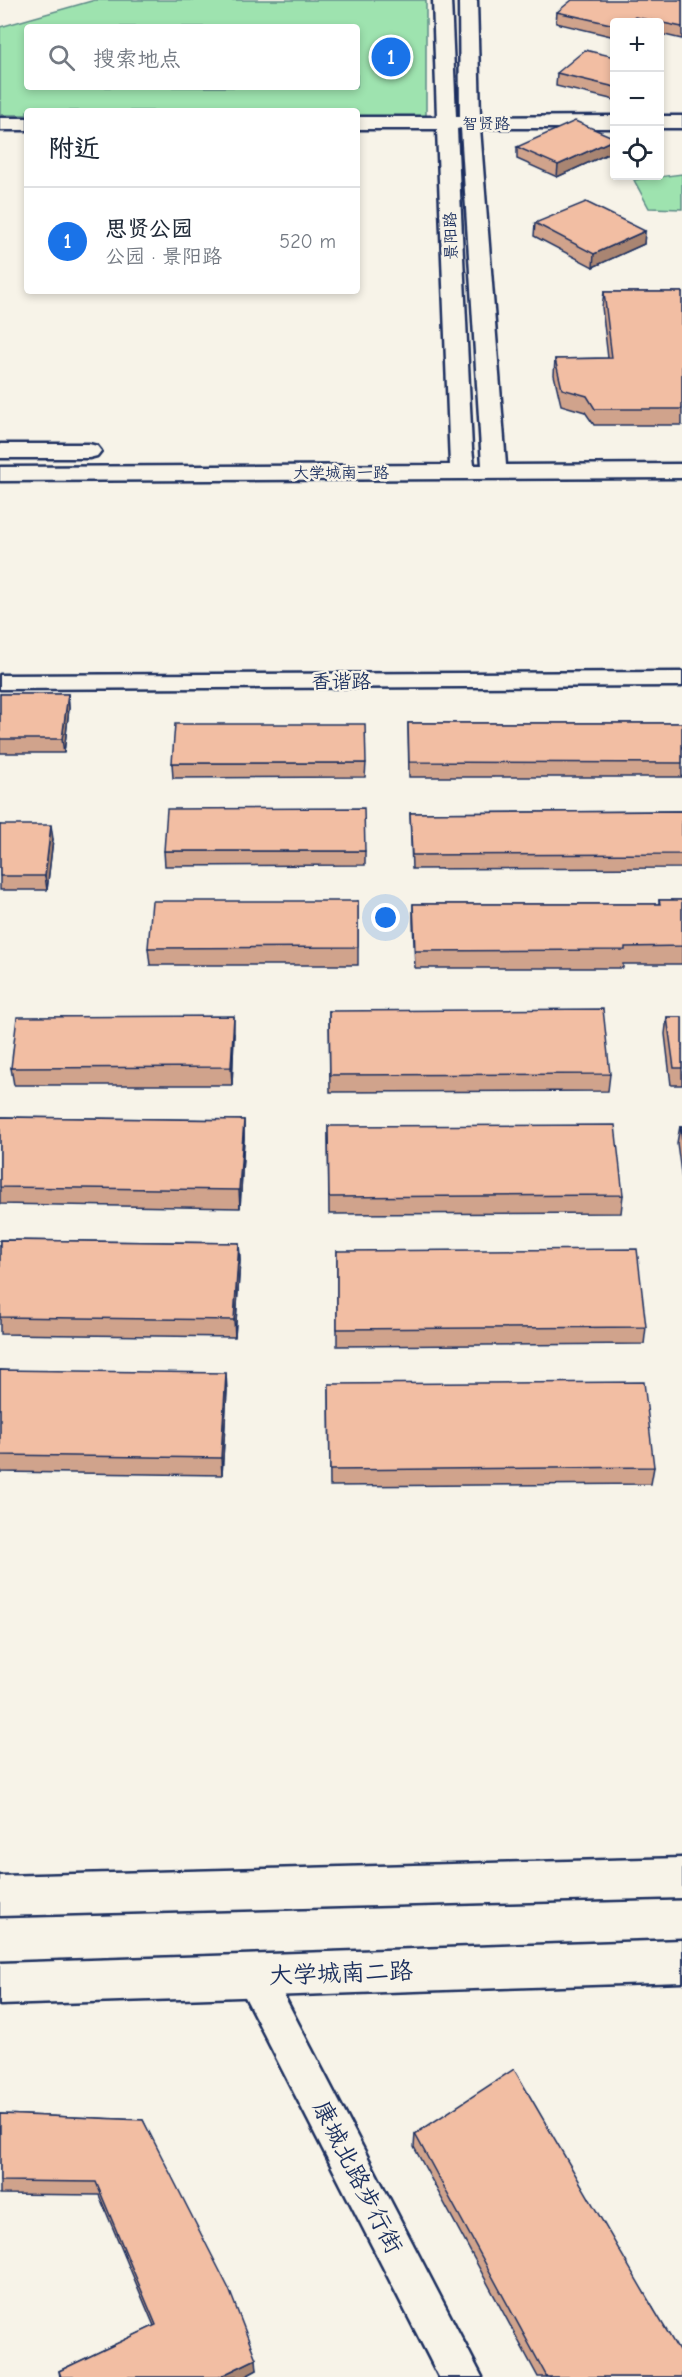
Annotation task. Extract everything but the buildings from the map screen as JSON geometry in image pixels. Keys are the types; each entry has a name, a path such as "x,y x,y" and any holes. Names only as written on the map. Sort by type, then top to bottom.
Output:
{"main road":[{"name":"景阳路","path":"442,0 453,457"},
{"name":"景阳路","path":"468,0 470,123 493,460"},
{"name":"智贤路","path":"360,123 610,122"},
{"path":"664,122 682,122"},
{"path":"0,124 24,124"},
{"path":"0,451 106,451"},
{"name":"大学城南一路","path":"493,460 682,451"},
{"name":"大学城南一路","path":"0,474 453,457 682,471"},
{"path":"0,1896 682,1878"},
{"name":"大学城南二路","path":"0,1984 682,1961"}],"street":[{"name":"香谐路","path":"0,682 682,680"},
{"name":"康城北路步行街","path":"254,1976 461,2377"}],"green space":[{"path":"95,0 426,0 426,116 360,116 360,108 24,108 24,115 0,115 0,27"},
{"path":"682,174 682,209 649,208 634,180 664,180 664,176"}],"place":[{"name":"思贤公园","path":"391,57"}]}
